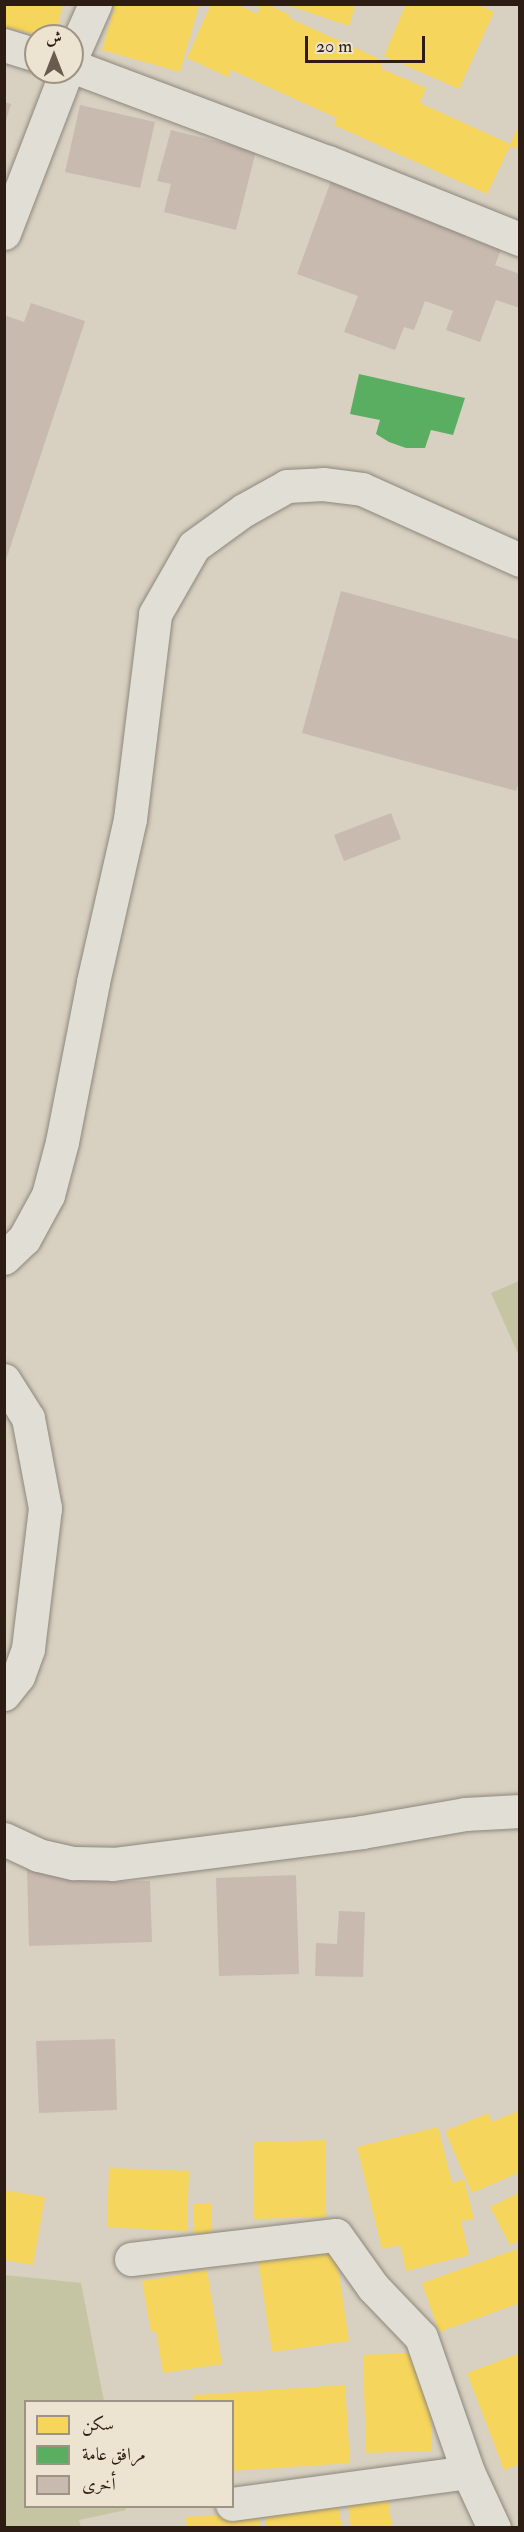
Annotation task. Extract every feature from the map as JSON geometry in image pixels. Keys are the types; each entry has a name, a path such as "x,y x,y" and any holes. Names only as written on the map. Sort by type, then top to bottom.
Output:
{"street":[{"path":"84,29 95,4"},
{"path":"4,45 24,51"},
{"path":"84,70 516,232"},
{"path":"4,233 61,84"},
{"path":"4,1258 24,1239 48,1195 62,1142 93,982 130,819 154,614 194,546 244,510 287,486 323,484 362,489 519,560"},
{"path":"4,1380 28,1419 45,1508 28,1649 18,1676 4,1694"},
{"path":"4,1839 46,1857 74,1863 113,1864 362,1832 465,1814 519,1811"},
{"path":"131,2259 336,2235 373,2288 421,2337 468,2472 494,2528"},
{"path":"234,2504 468,2472"}],"green space":[{"path":"519,1281 519,1356 491,1293"},
{"path":"5,2275 81,2283 104,2400 24,2400 24,2508 126,2508 126,2510 79,2520 81,2527 5,2527"}],"building: سكن":[{"path":"4,4 63,4 58,24 24,24 24,32 4,27"},
{"path":"211,4 237,4 257,14 261,4 267,4 290,15 289,18 384,61 380,68 426,88 420,103 510,144 520,122 520,150 510,146 487,194 334,125 337,118 231,70 228,77 187,58"},
{"path":"284,4 356,4 349,26"},
{"path":"406,4 477,4 494,12 459,89 384,56"},
{"path":"115,5 199,5 180,72 102,50"},
{"path":"520,2110 520,2172 472,2193 445,2131 488,2113 492,2122"},
{"path":"438,2127 452,2183 464,2179 474,2219 461,2221 469,2255 406,2271 400,2245 382,2249 357,2147"},
{"path":"325,2140 326,2217 254,2219 253,2142"},
{"path":"109,2168 189,2171 187,2231 107,2227"},
{"path":"4,2190 45,2197 33,2265 4,2260"},
{"path":"520,2192 520,2240 510,2245 490,2207"},
{"path":"194,2203 211,2203 212,2233 194,2233"},
{"path":"520,2248 520,2303 439,2332 422,2283"},
{"path":"335,2249 349,2341 272,2352 258,2260"},
{"path":"207,2270 222,2364 163,2373 156,2331 151,2332 142,2281"},
{"path":"428,2352 432,2451 366,2453 363,2355"},
{"path":"520,2353 520,2464 504,2470 467,2373"},
{"path":"345,2385 350,2463 234,2471 234,2400 194,2400 194,2395"},
{"path":"337,2500 342,2528 267,2528 264,2512"},
{"path":"388,2500 392,2528 351,2528 348,2505"},
{"path":"259,2513 260,2528 187,2528 186,2517"}],"building: مرافق عامة":[{"path":"359,374 465,398 453,435 431,430 425,448 406,448 376,434 380,420 350,414"}],"building: أخرى":[{"path":"4,102 11,104 5,124 4,124"},
{"path":"80,105 155,122 140,188 65,172"},
{"path":"171,130 256,151 236,230 164,212 171,184 157,181"},
{"path":"332,178 468,228 465,237 501,250 495,265 520,274 520,308 496,300 480,342 446,330 453,311 425,301 414,330 404,327 395,350 344,332 358,296 297,274"},
{"path":"31,303 85,321 5,563 4,315 24,322"},
{"path":"341,591 520,640 520,778 516,791 302,733"},
{"path":"391,813 401,839 344,861 334,835"},
{"path":"109,1866 110,1882 150,1881 152,1942 29,1946 27,1869"},
{"path":"296,1875 299,1974 219,1976 216,1878"},
{"path":"339,1911 365,1912 363,1977 315,1976 316,1943 337,1944"},
{"path":"115,2039 117,2110 39,2113 36,2041"}]}
